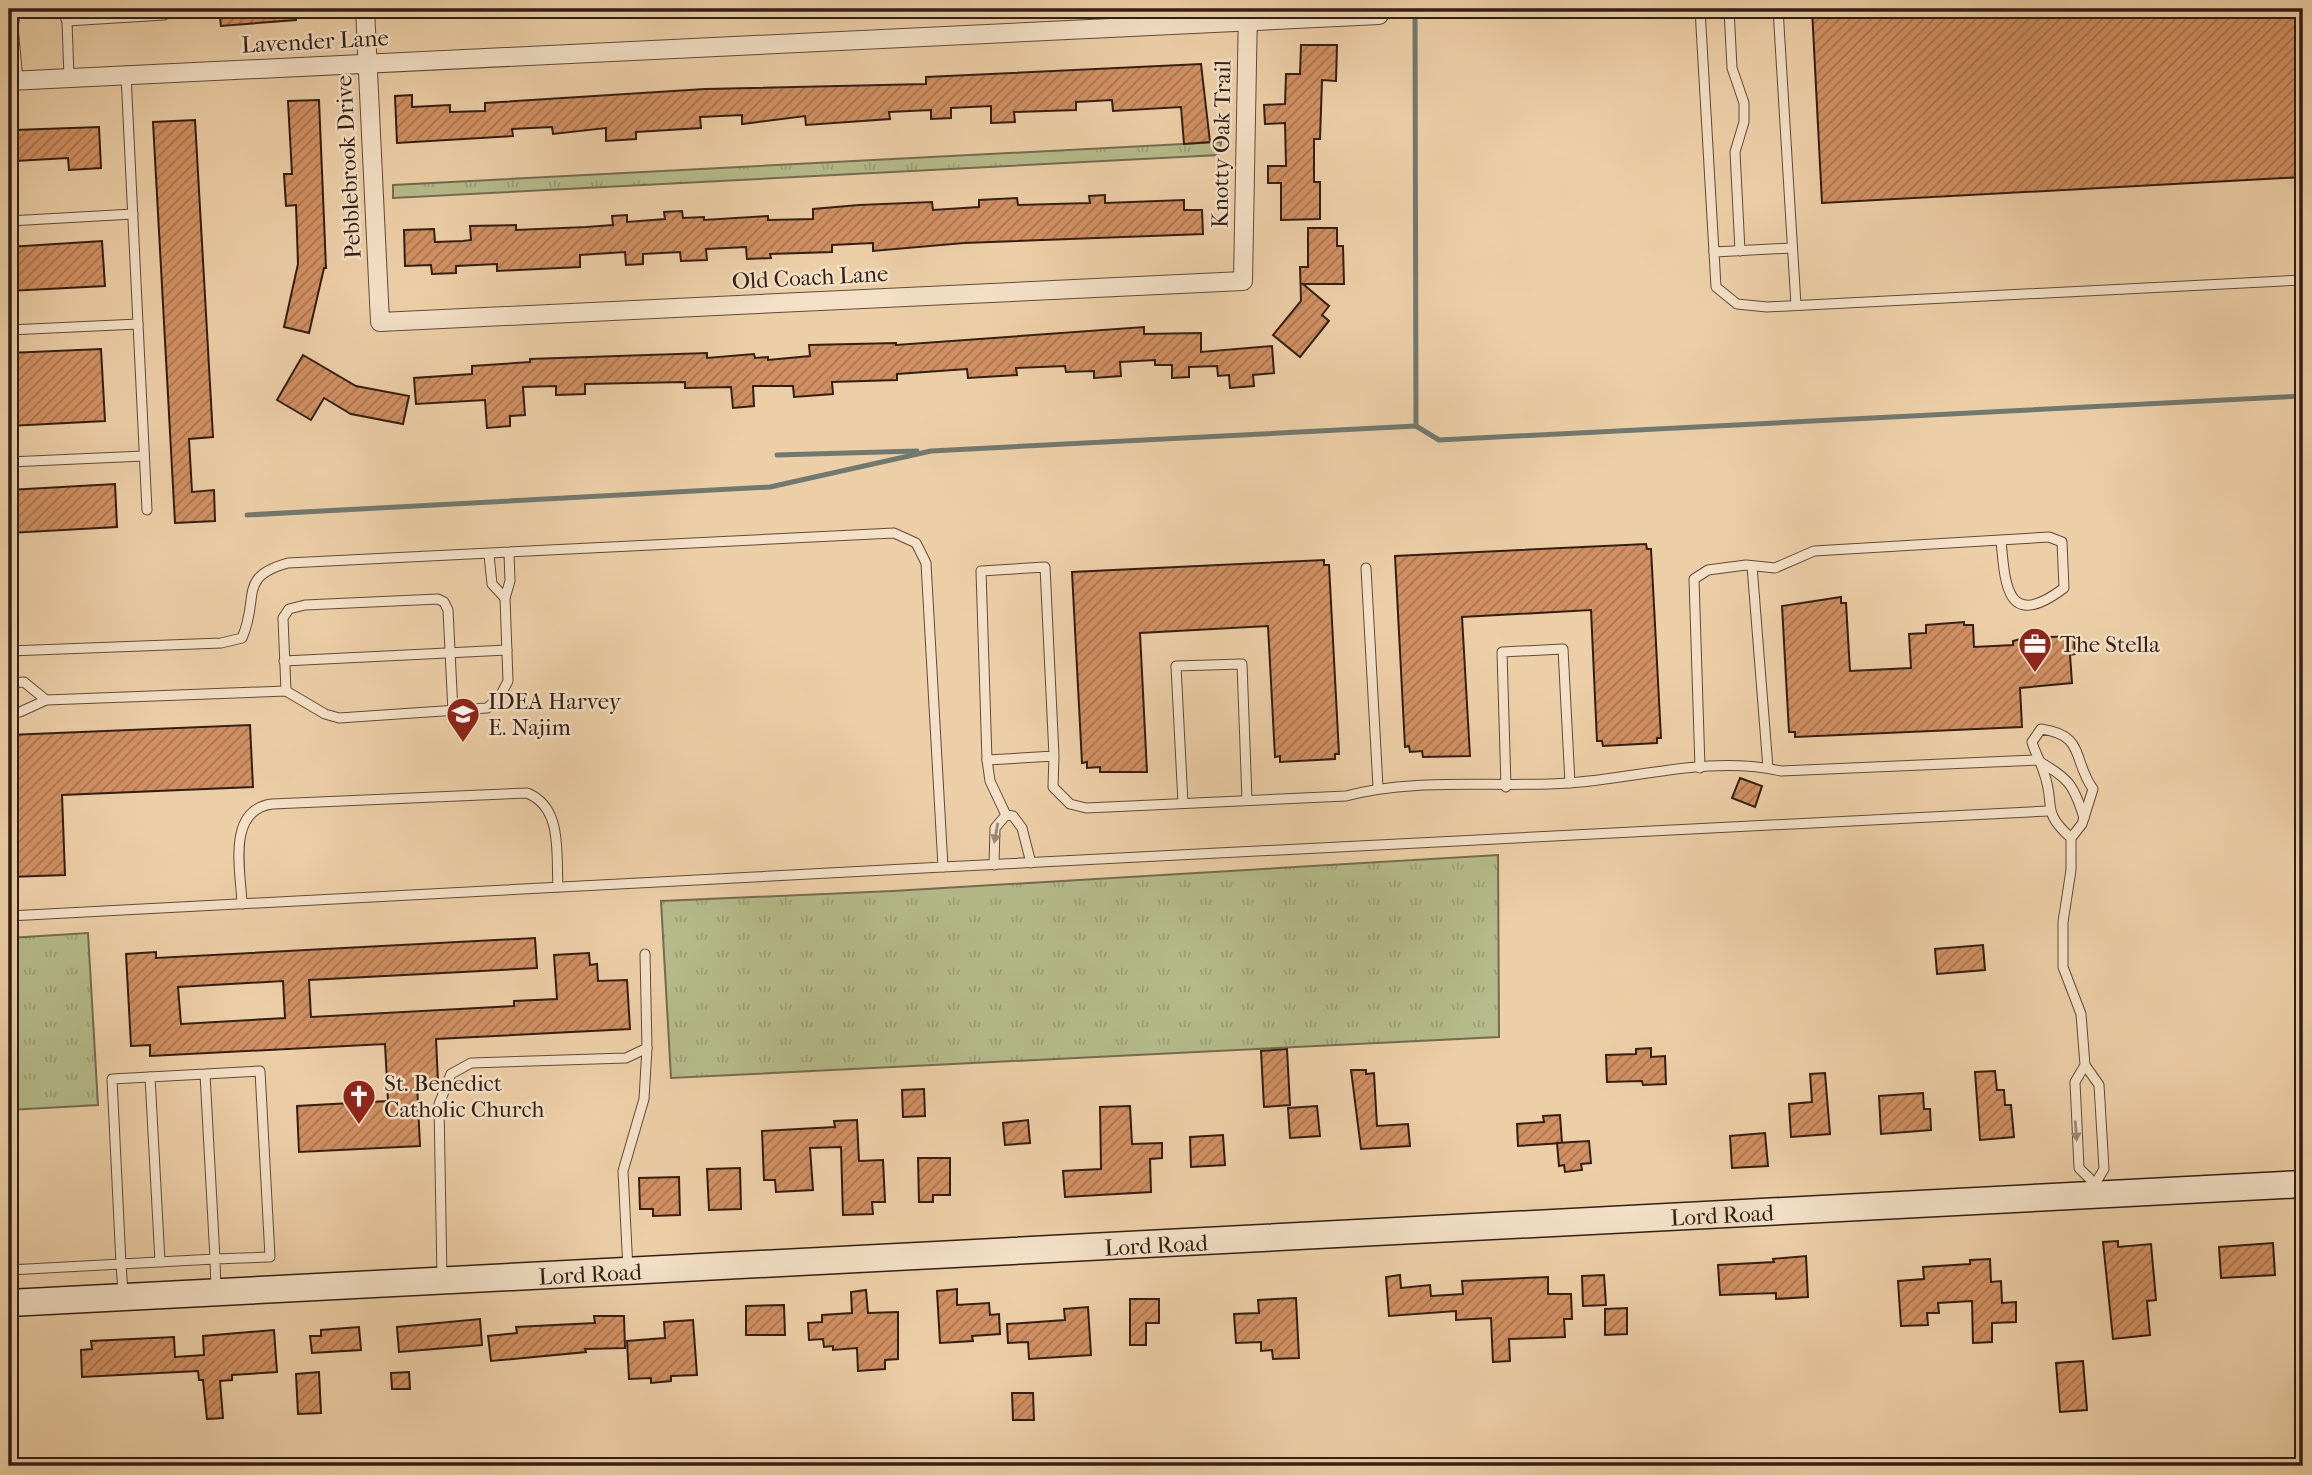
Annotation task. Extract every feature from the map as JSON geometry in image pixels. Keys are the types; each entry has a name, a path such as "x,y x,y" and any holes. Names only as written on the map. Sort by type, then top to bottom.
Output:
{"street":[{"name":"Pebblebrook Drive","path":"365,9 380,322"},
{"name":"Lavender Lane","path":"13,81 1248,15 1379,15"},
{"name":"Knotty Oak Trail","path":"1243,281 1248,15"},
{"name":"Old Coach Lane","path":"380,322 1243,281"},
{"name":"Lord Road","path":"9,1303 628,1272 2095,1189 2303,1184"}],"lane":[{"path":"13,81 11,26 16,9"},
{"path":"61,9 67,21 69,78"},
{"path":"67,21 164,15 177,9"},
{"path":"1700,9 1716,287 1737,304 1796,305 2303,280"},
{"path":"1729,9 1732,68 1744,103 1744,122 1735,152 1740,251"},
{"path":"1778,9 1796,305"},
{"path":"126,75 147,510"},
{"path":"9,220 132,215"},
{"path":"1714,252 1792,248"},
{"path":"9,330 138,324"},
{"path":"9,463 144,456"},
{"path":"9,651 220,643 242,638 250,618 253,584 264,570 288,563 894,533 916,543 926,563 930,595 943,867"},
{"path":"1700,768 1694,579 1708,570 1752,566 1775,568 1815,551 2049,537 2062,542 2064,588 2048,601 2025,605 2011,598 2005,587 2001,540"},
{"path":"9,713 20,712 46,700 286,691 339,718 487,708 499,698 508,681 505,598 510,581 509,553"},
{"path":"489,555 492,584 505,598"},
{"path":"1752,566 1768,768"},
{"path":"1006,815 990,781 987,761 981,571 1045,567 1053,786 1070,804 1086,808 1346,796 1378,787 1506,787 1570,783 1746,764 1781,771 2037,760 2068,778 2076,789 2084,818"},
{"path":"1366,568 1378,787"},
{"path":"286,691 284,615 293,606 438,599 444,602 448,610 453,712"},
{"path":"1506,787 1502,652 1563,649 1570,783"},
{"path":"284,661 507,650"},
{"path":"1184,803 1176,666 1242,664 1247,800"},
{"path":"9,683 24,682 46,700"},
{"path":"2071,838 2054,823 2048,811 2044,771 2037,760 2032,742 2041,729 2059,731 2071,738 2087,781 2093,789 2084,818 2071,838 2071,870 2063,922 2063,967 2081,1014 2085,1065 2099,1084 2104,1169 2095,1189 2078,1168 2075,1082 2085,1065"},
{"path":"987,761 1054,756"},
{"path":"2076,789 2087,781"},
{"path":"242,904 240,832 256,809 272,804 527,793 542,802 553,822 558,887"},
{"path":"9,916 2048,811"},
{"path":"994,865 995,828 1006,815 1013,816 1022,828 1031,863"},
{"path":"628,1272 623,1171 645,1099 645,954"},
{"path":"442,1281 439,1104 451,1074 471,1063 626,1058 647,1048"},
{"path":"9,1270 121,1264 160,1262 270,1256 260,1071 112,1079 121,1264 123,1297"},
{"path":"205,1074 216,1293"},
{"path":"150,1077 160,1262"}],"green space":[{"path":"1221,142 1219,155 393,198 393,185"},
{"path":"1498,855 1499,1037 671,1078 661,901 893,891"},
{"path":"88,933 98,1105 9,1110 9,938"}],"building":[{"path":"219,9 295,9 296,20 221,26"},
{"path":"1812,9 2303,9 2303,177 1822,203"},
{"path":"1301,45 1337,45 1336,81 1322,80 1320,139 1314,139 1314,182 1320,182 1320,219 1281,220 1281,183 1268,183 1268,166 1286,166 1285,123 1265,124 1264,105 1285,104 1286,74 1300,74"},
{"path":"1201,64 1210,142 1184,144 1181,107 1113,111 1112,100 1076,102 1076,110 1014,112 1015,122 991,123 991,106 951,108 951,118 931,119 931,110 889,112 890,119 806,125 805,116 742,124 742,115 700,117 701,128 636,132 636,139 606,141 606,128 553,134 552,127 512,129 513,136 397,143 395,96 412,95 412,107 450,105 450,112 485,111 485,103 705,89 926,84 926,77"},
{"path":"319,100 326,268 309,333 284,327 298,264 296,205 286,206 284,174 292,174 288,101"},
{"path":"195,120 213,437 189,439 192,492 214,490 215,521 175,523 153,122"},
{"path":"99,127 101,168 69,170 68,158 16,161 15,130"},
{"path":"1105,195 1105,203 1184,200 1184,210 1202,210 1203,234 964,243 873,251 873,243 832,245 832,252 770,254 771,258 747,259 746,247 706,249 707,260 681,261 680,252 643,254 643,264 626,265 625,252 580,255 580,267 497,271 497,264 456,266 456,273 432,274 431,265 405,266 404,230 434,229 435,242 463,241 471,240 470,226 516,225 516,230 586,227 613,225 612,216 627,215 627,222 665,219 664,212 682,211 683,218 704,217 704,220 768,216 768,220 813,219 813,209 859,205 932,202 933,210 979,207 979,200 1017,198 1018,205 1090,203 1089,196"},
{"path":"1308,228 1337,228 1337,246 1343,246 1344,284 1303,284 1329,306 1322,315 1329,321 1300,357 1273,335 1301,301 1300,267 1308,267"},
{"path":"102,241 105,286 9,291 9,247"},
{"path":"1144,327 1144,334 1201,333 1201,352 1272,346 1274,373 1253,375 1254,386 1230,388 1229,375 1218,376 1217,366 1189,367 1189,377 1172,378 1172,365 1155,365 1155,360 1120,362 1121,376 1094,378 1094,371 1066,372 1065,366 1016,368 1017,375 968,378 967,369 897,374 897,380 832,382 833,394 794,397 793,386 753,386 754,406 733,408 731,387 685,388 685,382 585,384 585,394 556,395 556,386 523,387 525,415 510,416 510,426 487,428 485,400 416,404 414,378 472,374 472,366 530,362 530,359 707,353 707,358 754,354 755,358 768,357 768,360 810,356 809,345 896,345"},
{"path":"101,349 105,421 9,426 9,353"},
{"path":"303,355 356,386 409,396 403,424 351,414 324,398 311,420 277,400"},
{"path":"115,484 117,527 9,533 9,490"},
{"path":"1646,544 1647,549 1651,549 1661,738 1657,738 1657,743 1603,746 1602,741 1597,741 1591,610 1462,617 1470,756 1423,757 1422,751 1410,752 1409,746 1405,747 1395,556"},
{"path":"1324,560 1324,565 1329,565 1339,754 1335,754 1335,759 1280,762 1280,756 1275,757 1268,626 1140,633 1147,772 1100,772 1100,767 1087,768 1087,762 1082,763 1072,572"},
{"path":"1841,597 1841,603 1846,603 1850,671 1911,668 1909,634 1926,633 1926,625 1964,622 1964,625 1973,625 1974,647 2013,645 2013,641 2024,638 2074,636 2075,654 2070,655 2072,683 2020,688 2022,727 1795,737 1795,732 1789,732 1782,606"},
{"path":"250,725 253,787 62,795 65,875 9,877 9,735"},
{"path":"1740,778 1762,786 1755,807 1732,798"},
{"path":"535,938 537,968 309,980 311,1017 514,1006 514,1001 557,999 554,955 589,953 590,965 597,964 598,981 627,980 630,1029 436,1039 438,1082 417,1083 420,1146 299,1152 297,1106 388,1101 385,1044 150,1056 150,1045 131,1046 126,954 156,952 156,958","holes":["283,981 285,1018 181,1024 178,987"]},
{"path":"1983,945 1985,970 1937,974 1935,949"},
{"path":"1651,1048 1651,1057 1665,1056 1666,1084 1643,1085 1642,1081 1607,1082 1606,1055 1636,1054 1636,1049"},
{"path":"1287,1049 1290,1105 1264,1107 1261,1051"},
{"path":"1351,1070 1374,1073 1377,1126 1408,1124 1410,1146 1361,1149"},
{"path":"1995,1071 1997,1090 2004,1090 2005,1105 2011,1105 2014,1137 1980,1140 1975,1072"},
{"path":"1825,1073 1830,1134 1791,1137 1789,1104 1812,1102 1810,1074"},
{"path":"924,1089 925,1116 903,1117 902,1090"},
{"path":"1923,1093 1924,1109 1930,1109 1931,1130 1881,1134 1879,1096"},
{"path":"1130,1106 1132,1144 1162,1143 1162,1158 1150,1159 1151,1192 1065,1197 1063,1171 1101,1169 1100,1107"},
{"path":"1317,1106 1320,1136 1290,1138 1288,1108"},
{"path":"1560,1115 1562,1143 1518,1146 1517,1124 1544,1122 1543,1116"},
{"path":"857,1120 859,1161 883,1160 885,1202 872,1202 873,1214 843,1215 841,1147 810,1148 813,1190 776,1192 775,1180 764,1180 762,1131 835,1127 834,1121"},
{"path":"1028,1120 1030,1143 1005,1145 1003,1123"},
{"path":"1765,1133 1768,1166 1732,1168 1730,1136"},
{"path":"1223,1135 1225,1165 1191,1167 1190,1137"},
{"path":"1589,1141 1591,1163 1581,1164 1582,1170 1565,1172 1564,1165 1559,1166 1557,1143"},
{"path":"918,1158 950,1158 950,1195 933,1195 933,1202 919,1202"},
{"path":"740,1168 741,1209 709,1210 707,1169"},
{"path":"679,1177 680,1215 653,1216 653,1209 640,1209 639,1178"},
{"path":"2118,1241 2118,1247 2151,1244 2156,1300 2147,1301 2150,1335 2113,1339 2103,1242"},
{"path":"2273,1243 2275,1275 2221,1278 2219,1247"},
{"path":"1806,1256 1808,1297 1776,1299 1776,1293 1720,1295 1718,1265 1774,1262 1773,1259"},
{"path":"1990,1259 1991,1282 2001,1281 2002,1303 2016,1302 2016,1322 1992,1323 1992,1342 1973,1343 1972,1301 1938,1303 1939,1313 1927,1313 1928,1325 1901,1326 1898,1281 1924,1279 1923,1267 1970,1264 1970,1260"},
{"path":"1400,1275 1401,1288 1430,1285 1431,1296 1463,1294 1462,1281 1548,1277 1548,1294 1571,1294 1572,1319 1564,1319 1565,1337 1509,1339 1510,1361 1493,1362 1491,1318 1456,1320 1456,1311 1389,1316 1386,1277"},
{"path":"1604,1275 1606,1305 1583,1306 1582,1276"},
{"path":"957,1289 957,1305 989,1303 990,1315 999,1314 1000,1334 972,1336 973,1341 940,1343 937,1291"},
{"path":"866,1290 868,1313 898,1312 898,1359 885,1360 885,1369 858,1371 857,1348 833,1350 833,1346 824,1347 823,1339 809,1340 808,1323 822,1322 822,1315 852,1313 851,1292"},
{"path":"1296,1298 1299,1358 1273,1359 1272,1350 1261,1351 1261,1342 1236,1343 1234,1314 1259,1313 1258,1300"},
{"path":"1130,1299 1159,1299 1159,1323 1146,1323 1146,1345 1130,1345"},
{"path":"784,1305 785,1335 746,1335 746,1306"},
{"path":"1088,1307 1091,1355 1029,1359 1028,1342 1008,1343 1007,1324 1065,1320 1064,1309"},
{"path":"1627,1308 1627,1334 1605,1335 1605,1309"},
{"path":"594,1316 624,1316 625,1348 585,1349 586,1352 491,1361 488,1336 517,1333 516,1327 595,1323"},
{"path":"480,1319 482,1345 399,1352 397,1327"},
{"path":"693,1320 697,1375 671,1376 671,1381 651,1383 651,1378 629,1379 627,1341 665,1338 664,1322"},
{"path":"359,1327 361,1350 312,1353 310,1336 321,1336 321,1330"},
{"path":"274,1330 277,1372 232,1375 232,1380 220,1381 223,1418 207,1419 203,1380 199,1380 198,1371 82,1377 81,1350 92,1349 91,1341 174,1337 175,1357 204,1355 203,1336"},
{"path":"2083,1361 2087,1410 2060,1412 2056,1363"},
{"path":"319,1372 321,1413 298,1414 296,1374"},
{"path":"409,1372 410,1389 392,1389 391,1373"},
{"path":"1012,1393 1033,1393 1034,1420 1013,1420"}],"waterway":[{"path":"1415,9 1416,426 1439,440 2303,396"},
{"path":"247,515 770,487 931,451 1416,426"},
{"path":"777,455 917,451"}],"place":[{"name":"The Stella","path":"2035,674"},
{"name":"IDEA Harvey E. Najim","path":"463,744"},
{"name":"St. Benedict Catholic Church","path":"359,1126"}]}
